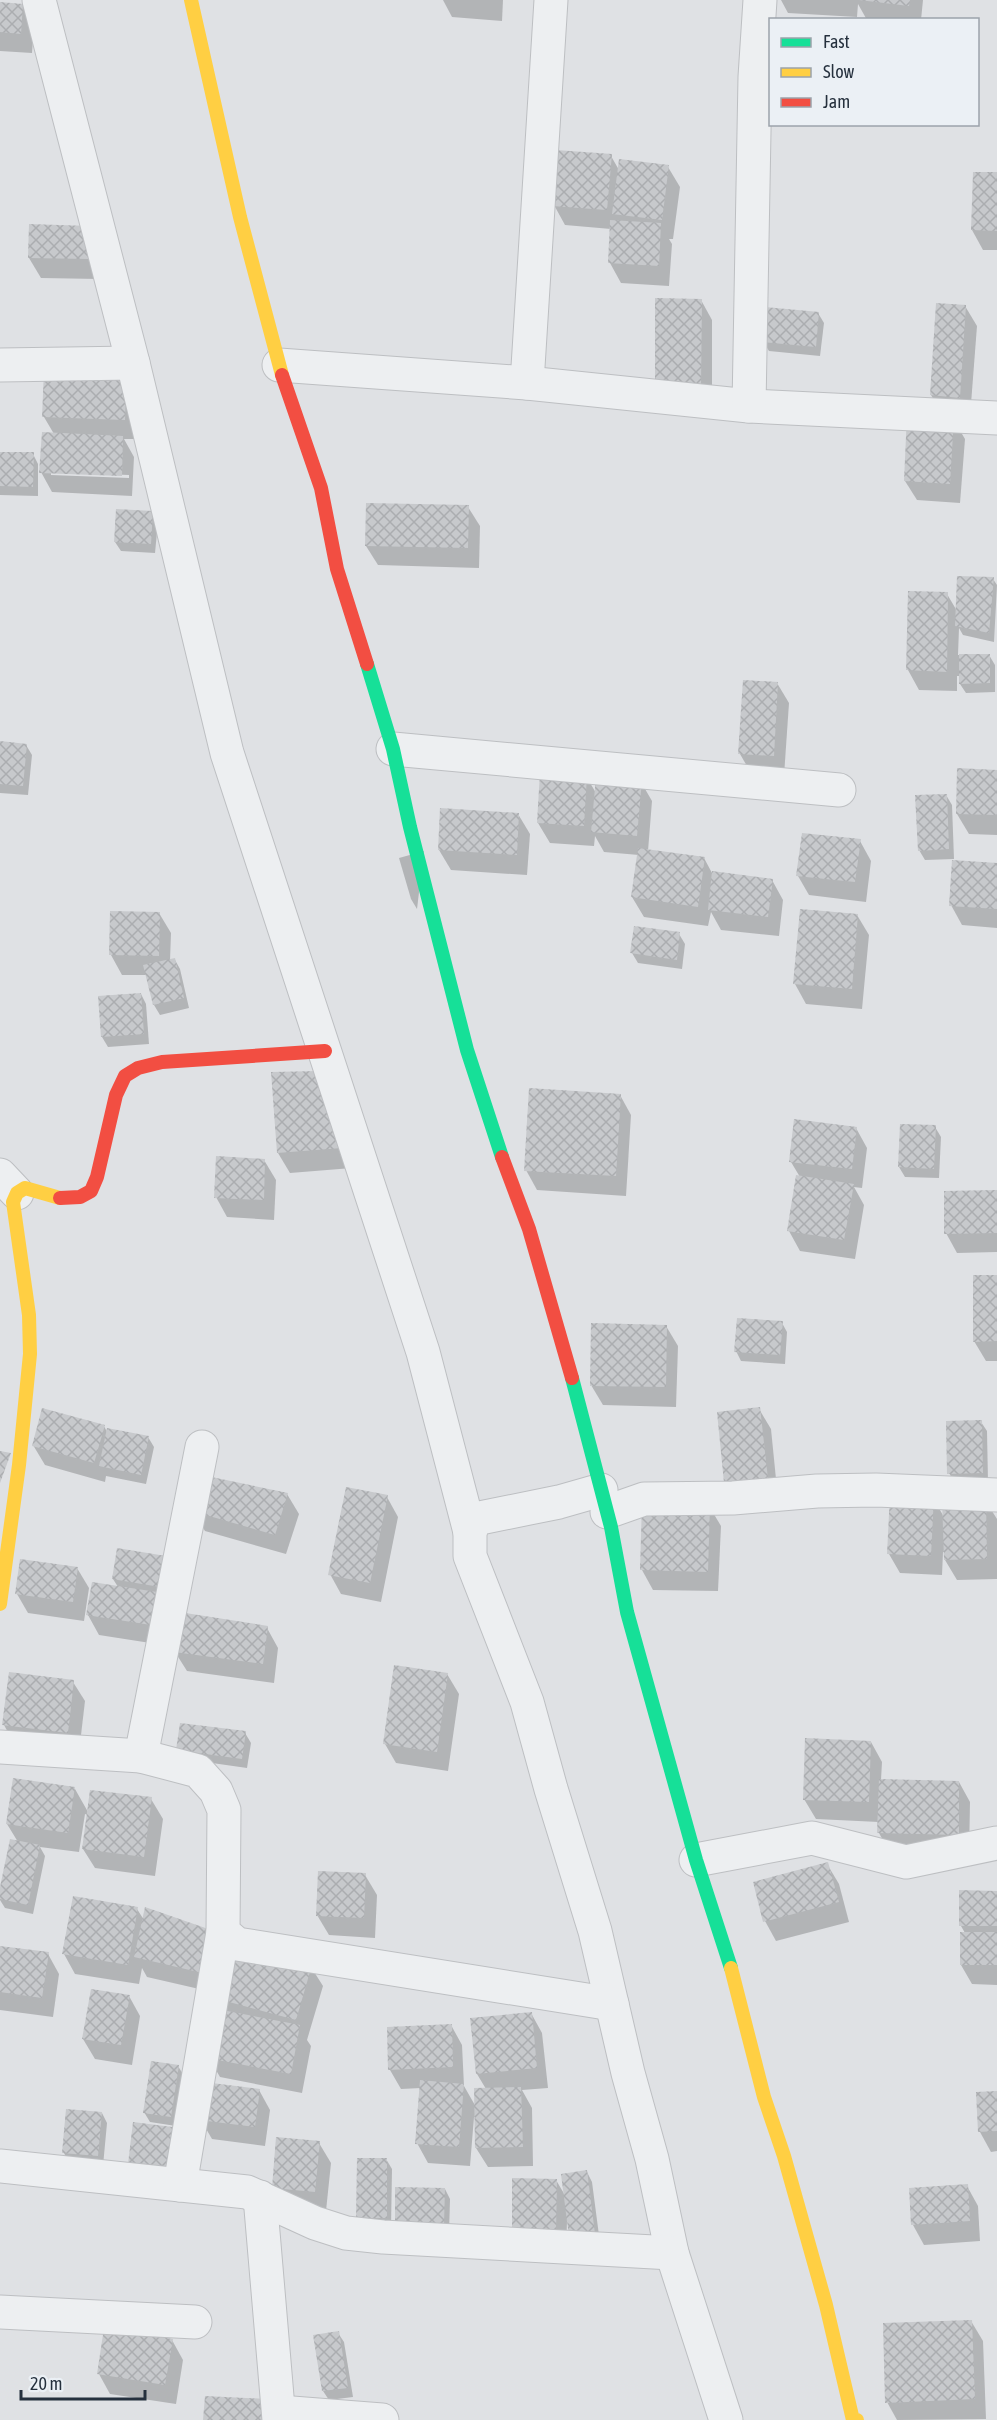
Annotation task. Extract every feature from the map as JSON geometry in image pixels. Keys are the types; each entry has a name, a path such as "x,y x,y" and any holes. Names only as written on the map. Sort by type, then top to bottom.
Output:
{"street":[{"path":"39,0 133,363 227,753 423,1352 472,1525 471,1556 527,1702 551,1789 596,1931 628,2073 652,2159 672,2253 726,2420"},
{"path":"191,0 240,217 279,365 321,488 337,568 393,749 410,827 440,939 466,1050 532,1240 580,1407 604,1501 627,1612 696,1860 725,1946 764,2097 784,2156 826,2305 854,2420 857,2420"},
{"path":"527,382 551,0"},
{"path":"749,405 755,77 760,0"},
{"path":"0,365 133,363"},
{"path":"279,365 527,382 749,405 997,418"},
{"path":"393,749 839,790"},
{"path":"0,1604 19,1465 30,1354 29,1316 13,1202 8,1184 40,1190 65,1199 80,1197 91,1191 98,1178 116,1095 125,1076 138,1068 162,1062 326,1051"},
{"path":"141,1756 202,1447"},
{"path":"472,1525 559,1502 733,1498 817,1491 876,1490 997,1495"},
{"path":"0,1747 141,1756 198,1771 216,1791 224,1810 223,1932 180,2185"},
{"path":"696,1860 812,1838 906,1862 997,1843"},
{"path":"223,1932 237,1944 262,1949 612,2004"},
{"path":"0,2166 246,2192 315,2223 346,2233 394,2238 672,2253"},
{"path":"260,2198 279,2416 382,2420"},
{"path":"0,2312 195,2322"}],"building":[{"path":"859,0 910,0 909,6"},
{"path":"0,2 23,4 21,34 0,32"},
{"path":"556,150 612,154 607,210 552,206"},
{"path":"619,159 669,165 662,220 612,214"},
{"path":"973,172 997,172 997,231 971,230"},
{"path":"610,220 661,223 659,266 608,263"},
{"path":"29,224 90,226 89,259 28,258"},
{"path":"655,298 702,299 701,384 655,384"},
{"path":"936,303 966,305 960,398 930,395"},
{"path":"765,307 819,312 816,347 762,342"},
{"path":"44,370 127,373 125,420 42,417"},
{"path":"907,414 954,417 950,484 904,481"},
{"path":"42,432 123,436 122,476 39,473"},
{"path":"0,452 34,452 33,487 0,486"},
{"path":"366,503 469,505 468,548 365,546"},
{"path":"116,509 153,511 151,544 114,542"},
{"path":"957,576 994,577 989,633 955,626"},
{"path":"908,591 948,592 947,672 906,670"},
{"path":"959,654 990,654 990,683 959,684"},
{"path":"743,680 778,682 774,756 738,754"},
{"path":"0,741 27,744 23,786 0,784"},
{"path":"957,768 997,770 997,815 956,814"},
{"path":"540,772 587,775 584,826 537,823"},
{"path":"596,777 642,780 637,836 591,832"},
{"path":"947,794 949,849 918,851 915,795"},
{"path":"440,808 519,813 517,855 438,850"},
{"path":"802,833 861,839 855,882 796,876"},
{"path":"638,848 705,857 698,907 631,897"},
{"path":"952,860 997,863 997,909 949,906"},
{"path":"712,871 773,879 768,917 708,910"},
{"path":"800,909 858,914 852,989 793,984"},
{"path":"110,911 160,912 159,956 109,955"},
{"path":"634,926 680,932 677,960 630,953"},
{"path":"175,958 184,998 153,1005 143,965"},
{"path":"141,993 144,1034 101,1037 98,996"},
{"path":"319,1071 342,1148 277,1153 271,1072"},
{"path":"529,1088 621,1094 616,1176 524,1171"},
{"path":"794,1119 857,1127 852,1169 789,1162"},
{"path":"900,1124 936,1125 934,1169 898,1167"},
{"path":"216,1156 265,1159 264,1200 214,1198"},
{"path":"796,1175 854,1184 844,1240 787,1231"},
{"path":"997,1190 997,1233 944,1234 944,1191"},
{"path":"973,1275 997,1275 997,1341 973,1342"},
{"path":"737,1318 783,1321 780,1355 734,1352"},
{"path":"591,1323 667,1325 666,1387 590,1386"},
{"path":"760,1407 768,1479 724,1483 717,1412"},
{"path":"42,1408 105,1425 94,1463 32,1446"},
{"path":"982,1420 983,1473 947,1474 946,1421"},
{"path":"107,1428 149,1436 141,1475 99,1466"},
{"path":"0,1451 11,1453 0,1483"},
{"path":"202,1475 288,1493 275,1535 192,1511"},
{"path":"346,1487 388,1495 370,1583 328,1575"},
{"path":"890,1494 934,1496 931,1556 887,1554"},
{"path":"942,1498 986,1498 987,1559 944,1560"},
{"path":"642,1503 710,1505 708,1572 640,1570"},
{"path":"117,1548 166,1556 160,1587 112,1579"},
{"path":"20,1559 78,1567 73,1602 15,1594"},
{"path":"92,1582 170,1594 164,1627 86,1615"},
{"path":"179,1612 268,1626 263,1664 174,1652"},
{"path":"394,1665 448,1673 437,1752 383,1744"},
{"path":"9,1672 74,1680 68,1733 2,1725"},
{"path":"180,1723 246,1731 242,1759 176,1750"},
{"path":"805,1738 871,1741 869,1802 803,1800"},
{"path":"13,1778 75,1787 68,1833 6,1824"},
{"path":"879,1779 959,1781 959,1835 877,1833"},
{"path":"90,1790 152,1797 144,1857 82,1849"},
{"path":"10,1839 40,1845 28,1905 0,1899 0,1887"},
{"path":"828,1862 839,1902 763,1922 753,1882"},
{"path":"318,1871 366,1873 364,1918 316,1916"},
{"path":"959,1890 997,1891 997,1926 959,1926"},
{"path":"73,1896 138,1907 128,1965 62,1954"},
{"path":"145,1907 214,1931 211,1975 134,1957"},
{"path":"960,1932 997,1932 997,1965 960,1965"},
{"path":"0,1946 49,1952 42,1998 0,1992"},
{"path":"228,1952 312,1965 296,2020 218,1999"},
{"path":"91,1989 130,1995 121,2045 82,2039"},
{"path":"217,2009 300,2025 291,2074 207,2058"},
{"path":"532,2012 537,2068 476,2074 470,2018"},
{"path":"452,2024 453,2067 388,2070 387,2027"},
{"path":"151,2061 179,2065 171,2117 143,2113"},
{"path":"420,2080 464,2084 459,2147 415,2144"},
{"path":"204,2082 260,2089 255,2127 199,2120"},
{"path":"521,2087 523,2147 475,2148 474,2088"},
{"path":"997,2091 997,2131 978,2132 976,2092"},
{"path":"66,2109 102,2112 98,2156 62,2153"},
{"path":"133,2122 188,2129 182,2170 128,2164"},
{"path":"276,2137 320,2141 315,2192 272,2188"},
{"path":"357,2158 387,2158 387,2218 356,2218"},
{"path":"587,2170 595,2234 569,2237 561,2174"},
{"path":"512,2178 557,2179 556,2233 512,2232"},
{"path":"968,2184 970,2221 911,2225 909,2188"},
{"path":"395,2187 445,2188 444,2225 395,2224"},
{"path":"972,2320 975,2399 885,2403 883,2323"},
{"path":"104,2328 173,2339 165,2385 97,2374"},
{"path":"339,2331 348,2388 322,2391 313,2335"},
{"path":"205,2396 267,2399 265,2420 203,2420"}],"traffic: fast":[{"path":"367,664 393,749 410,827 467,1050 502,1157"},
{"path":"572,1378 611,1527 627,1612 696,1860 731,1968"}],"traffic: slow":[{"path":"191,0 240,217 282,375"},
{"path":"0,1604 19,1465 30,1354 29,1315 13,1202 17,1193 25,1188 60,1198"},
{"path":"731,1968 764,2097 784,2156 826,2305 853,2420 857,2420"}],"traffic: jam":[{"path":"282,375 321,488 337,569 367,664"},
{"path":"60,1198 80,1197 91,1191 97,1177 116,1095 125,1076 138,1068 162,1062 325,1051"},
{"path":"502,1157 529,1229 572,1378"}]}
